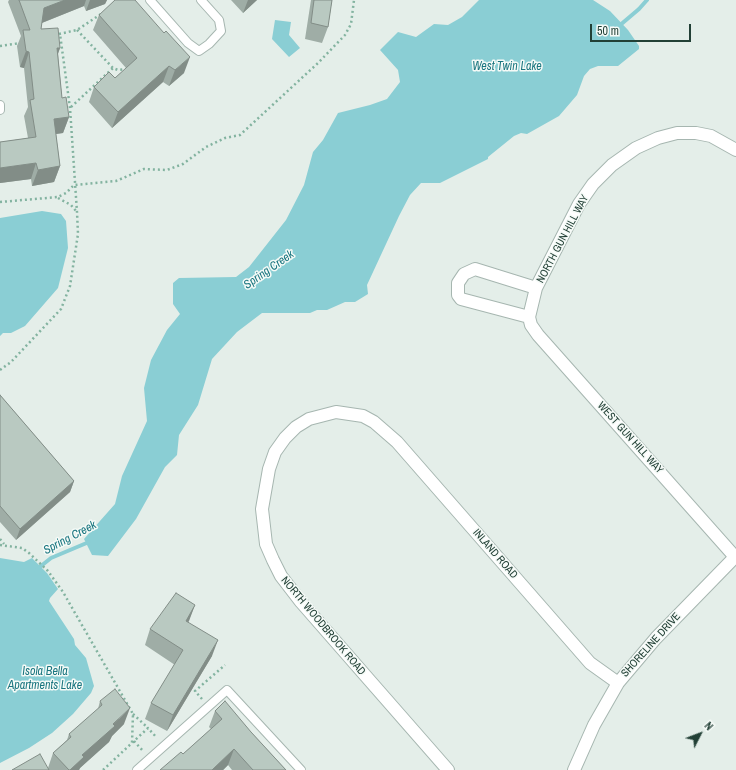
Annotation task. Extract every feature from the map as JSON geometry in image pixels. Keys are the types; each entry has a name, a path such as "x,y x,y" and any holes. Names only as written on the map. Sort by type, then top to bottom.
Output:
{"street":[{"name":"NORTH GUN HILL WAY","path":"529,316 536,288 579,204 593,184 612,164 636,148 658,138 677,133 696,133 711,136 736,150"},
{"path":"529,316 461,299 458,295 458,283 464,274 475,269 536,288"},
{"name":"WEST GUN HILL WAY","path":"529,316 531,325 538,335 736,557"},
{"name":"NORTH WOODBROOK ROAD","path":"374,422 363,416 350,413 323,415 296,427 285,438 275,452 264,489 262,509 266,544 278,571 291,590 448,770"},
{"name":"INLAND ROAD","path":"374,422 397,442 590,662 618,683"},
{"name":"SHORELINE DRIVE","path":"574,770 594,725 618,683 656,638 736,557"}],"lane":[{"path":"150,0 188,43 199,51 209,44 221,31 219,20 201,0"},
{"path":"0,105 0,110"},
{"path":"137,770 227,690 301,770"}],"path":[{"path":"0,202 58,197 66,193 74,185 116,182 144,169 168,170 183,164 206,147 225,138 240,134 318,63 345,35 351,24 354,0"},
{"path":"53,35 77,30 102,13"},
{"path":"77,30 113,68 126,70 130,66"},
{"path":"0,370 11,362 61,309 70,286 78,234 70,108 60,34"},
{"path":"0,46 24,42"},
{"path":"70,108 113,68"},
{"path":"58,197 71,205 77,212"},
{"path":"0,539 5,545"},
{"path":"0,545 22,548 48,571 64,592 133,714 159,740 161,740"},
{"path":"203,702 195,691 225,665"},
{"path":"132,743 133,714"},
{"path":"103,770 148,728"}],"water":[{"name":"West Twin Lake","path":"479,0 593,0 610,11 628,30 639,46 639,49 618,66 598,66 590,69 584,76 577,95 559,116 527,134 521,133 514,136 488,157 488,159 440,183 421,183 410,195 399,216 367,285 368,294 355,302 345,302 327,310 317,310 310,313 262,313 237,332 212,359 198,405 179,435 177,455 165,467 136,519 108,556 92,555 84,539 115,504 122,476 147,421 144,388 151,360 167,330 180,314 173,304 173,283 179,278 236,277 249,267 286,220 304,185 313,152 323,140 338,113 387,99 400,82 398,70 380,50 398,32 416,37 434,24 448,25 462,17"},
{"path":"275,20 291,22 289,35 300,48 289,57 272,39"},
{"path":"42,211 61,214 66,221 68,248 58,288 25,326 11,333 3,333 0,336 0,218"},
{"name":"Isola Bella Apartments Lake","path":"0,558 24,562 32,558 47,573 58,589 49,601 74,639 75,645 86,658 94,686 91,693 73,714 52,733 29,748 0,763"}],"building":[{"path":"19,0 65,0 44,8 41,29 58,28 60,48 57,48 62,98 66,97 69,117 54,119 60,166 38,170 36,163 0,168 0,142 36,137 30,100 34,99 29,52 26,51 23,30 30,30"},
{"path":"115,0 135,0 164,33 166,31 190,57 175,70 169,66 118,112 94,87 109,72 115,78 137,58 99,15"},
{"path":"314,0 332,0 328,27 311,23"},
{"path":"0,395 74,481 20,529 0,506"},
{"path":"176,593 195,605 186,621 218,640 173,715 151,703 183,650 150,629"},
{"path":"115,689 130,708 113,724 115,726 82,755 84,757 69,770 53,753 71,737 69,734 102,705 100,701"},
{"path":"225,701 286,770 253,770 234,749 212,770 160,770 181,752 183,754 222,719 215,711"},
{"path":"40,754 49,770 12,770"}],"waterway":[{"name":"Spring Creek","path":"619,26 647,0"},
{"name":"Spring Creek","path":"36,570 51,558 89,542"}]}
